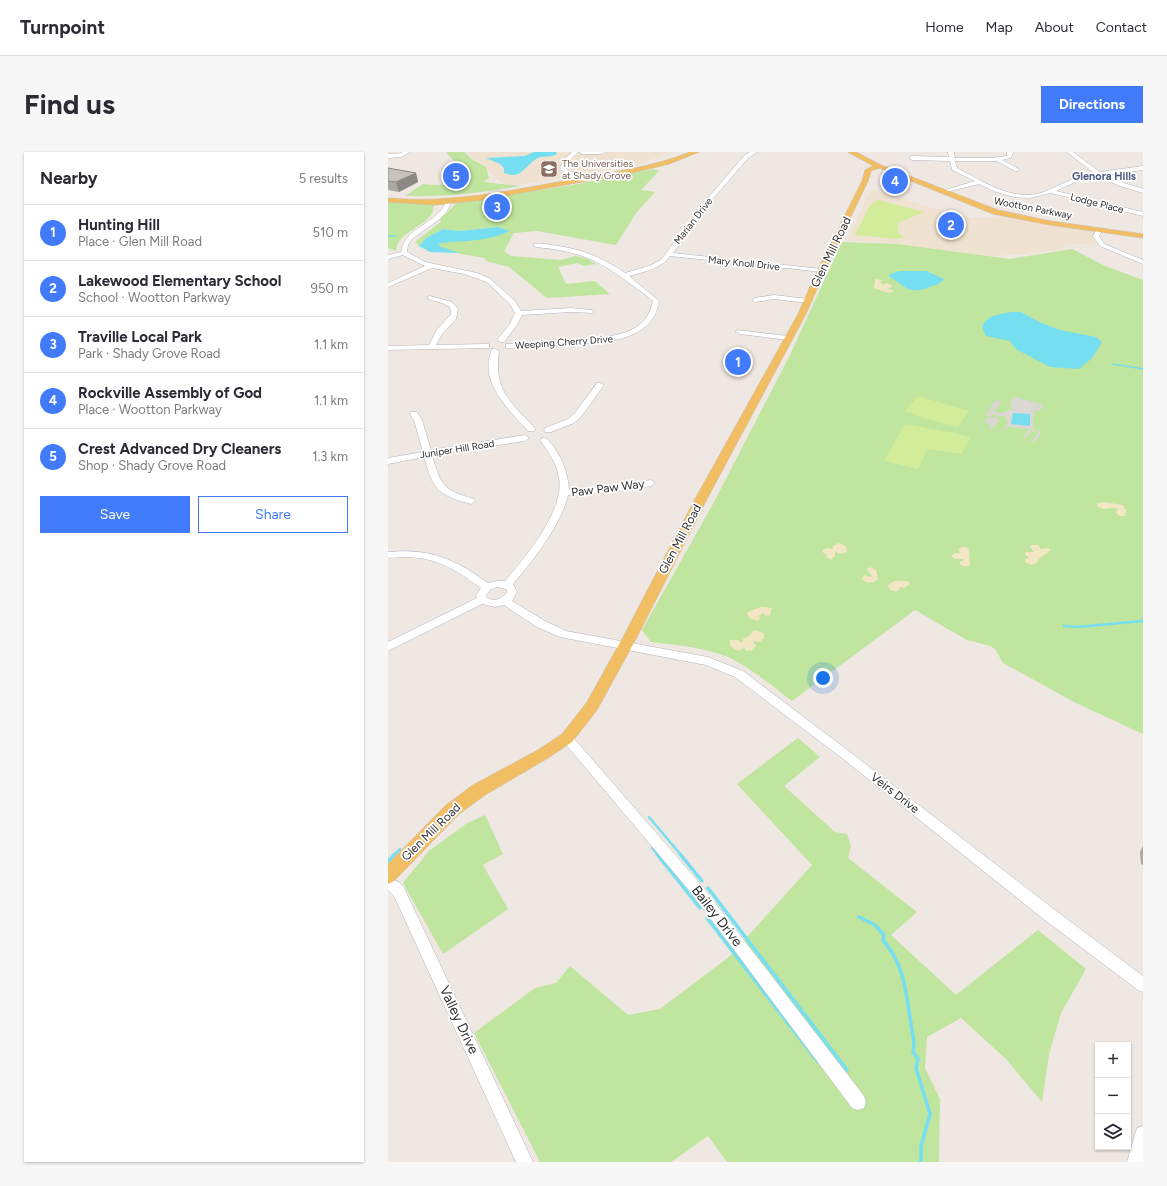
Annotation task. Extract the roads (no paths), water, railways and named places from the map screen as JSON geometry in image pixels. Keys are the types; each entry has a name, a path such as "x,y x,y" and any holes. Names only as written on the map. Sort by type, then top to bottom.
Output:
{"main road":[{"path":"388,200 445,200 491,196 649,164 683,152"},
{"path":"576,179 647,168 673,161 696,152"},
{"path":"851,152 879,166"},
{"name":"Wootton Parkway","path":"879,166 980,207 1009,215 1050,223 1143,236"},
{"name":"Glen Mill Road","path":"388,876 441,820 458,805 480,790 568,738 592,706 625,646 701,499 808,301 865,181 868,170 879,166"},
{"path":"388,196 445,200"}],"street":[{"path":"388,155 399,156 407,152"},
{"path":"575,152 563,166 564,171 576,179"},
{"path":"576,179 571,170 570,164 582,152 602,152"},
{"name":"Marian Drive","path":"623,276 658,264 668,254 709,200 746,157 754,152"},
{"path":"951,152 954,169 998,191 1014,195 1040,195 1077,179 1097,174 1143,168"},
{"path":"912,158 999,160 1010,157 1010,152"},
{"path":"1070,152 1097,174 1111,181 1143,191"},
{"path":"999,160 1017,170"},
{"path":"944,192 979,182"},
{"name":"Lodge Place","path":"1051,191 1143,214"},
{"path":"404,253 404,247 408,240 447,208 448,202 445,200"},
{"path":"1088,208 1095,203"},
{"path":"1099,230 1096,236 1102,245 1143,262"},
{"name":"Weeping Cherry Drive","path":"509,346 600,341 617,338 634,333 644,327 655,308 656,300 623,276 592,257 555,247 536,245"},
{"path":"388,257 404,253 413,259 475,275 489,281 514,304 518,313 513,325 501,340"},
{"name":"Mary Knoll Drive","path":"668,254 821,271"},
{"path":"388,285 432,265"},
{"path":"755,300 774,297 808,301"},
{"path":"430,298 448,301 453,306 454,311 451,320 440,332 431,347"},
{"path":"518,313 571,310 592,312"},
{"path":"740,332 788,338"},
{"path":"388,348 486,346 493,341 501,340 508,343 509,346 502,350 495,351 487,349 486,346"},
{"path":"495,351 493,372 494,382 498,392 531,429"},
{"path":"525,438 524,436 526,432 531,429 543,428 548,430 570,421 578,415 600,385"},
{"path":"414,414 418,420 435,478 440,487 454,497 471,501"},
{"path":"507,585 522,568 553,522 564,493 562,468 555,454 544,440 550,434 548,430"},
{"name":"Juniper Hill Road","path":"388,461 428,453 525,438 535,441 544,440"},
{"name":"Paw Paw Way","path":"564,493 607,490 651,483"},
{"path":"388,555 422,554 441,558 460,567 487,587"},
{"path":"497,584 507,585 512,592 506,601 490,604 482,600 481,595 487,587 497,584"},
{"path":"388,647 410,634 482,600"},
{"name":"Veirs Drive","path":"506,601 554,631 574,637 708,661 724,666 738,674 846,755 1052,917 1143,985"},
{"name":"Bailey Drive","path":"568,738 698,890 858,1102"},
{"name":"Valley Drive","path":"388,883 395,887 399,892 525,1162"},
{"path":"1135,1162 1143,1134"}],"water":[{"path":"534,152 556,152 557,154 538,158 522,172 514,175 504,173 504,168 500,164 486,158 525,156"},
{"path":"498,227 510,231 483,239 438,244 441,247 459,253 430,252 419,246 426,238 443,229 459,231"},
{"path":"899,271 926,271 944,279 934,286 912,290 908,289 889,276 890,274"},
{"path":"1012,312 1021,312 1039,322 1060,330 1096,337 1102,342 1092,358 1079,369 1050,367 1016,349 1010,341 986,336 982,327 987,320 994,316"},
{"path":"1013,413 1030,414 1030,426 1011,424"}],"waterway":[{"path":"388,236 395,236"},
{"path":"1113,364 1143,369"},
{"path":"1064,626 1077,627 1143,621"},
{"path":"649,817 681,855"},
{"path":"652,848 658,855"},
{"path":"395,854 400,849"},
{"path":"388,862 395,854"},
{"path":"657,854 700,908"},
{"path":"680,854 702,881"},
{"path":"708,888 847,1070"},
{"path":"859,917 875,925 884,935 883,940 896,960 906,991 911,1028 914,1038 913,1052 918,1059 916,1068 930,1114 921,1146 921,1162"},
{"path":"707,918 818,1062"}],"place":[{"name":"The Universities at Shady Grove","path":"549,169"},
{"name":"Crest Advanced Dry Cleaners","path":"456,176"},
{"name":"Rockville Assembly of God","path":"895,181"},
{"name":"Traville Local Park","path":"497,207"},
{"name":"Lakewood Elementary School","path":"951,225"},
{"name":"Hunting Hill","path":"738,362"}],"district":[{"name":"Glenora Hills","path":"1104,176"}]}
